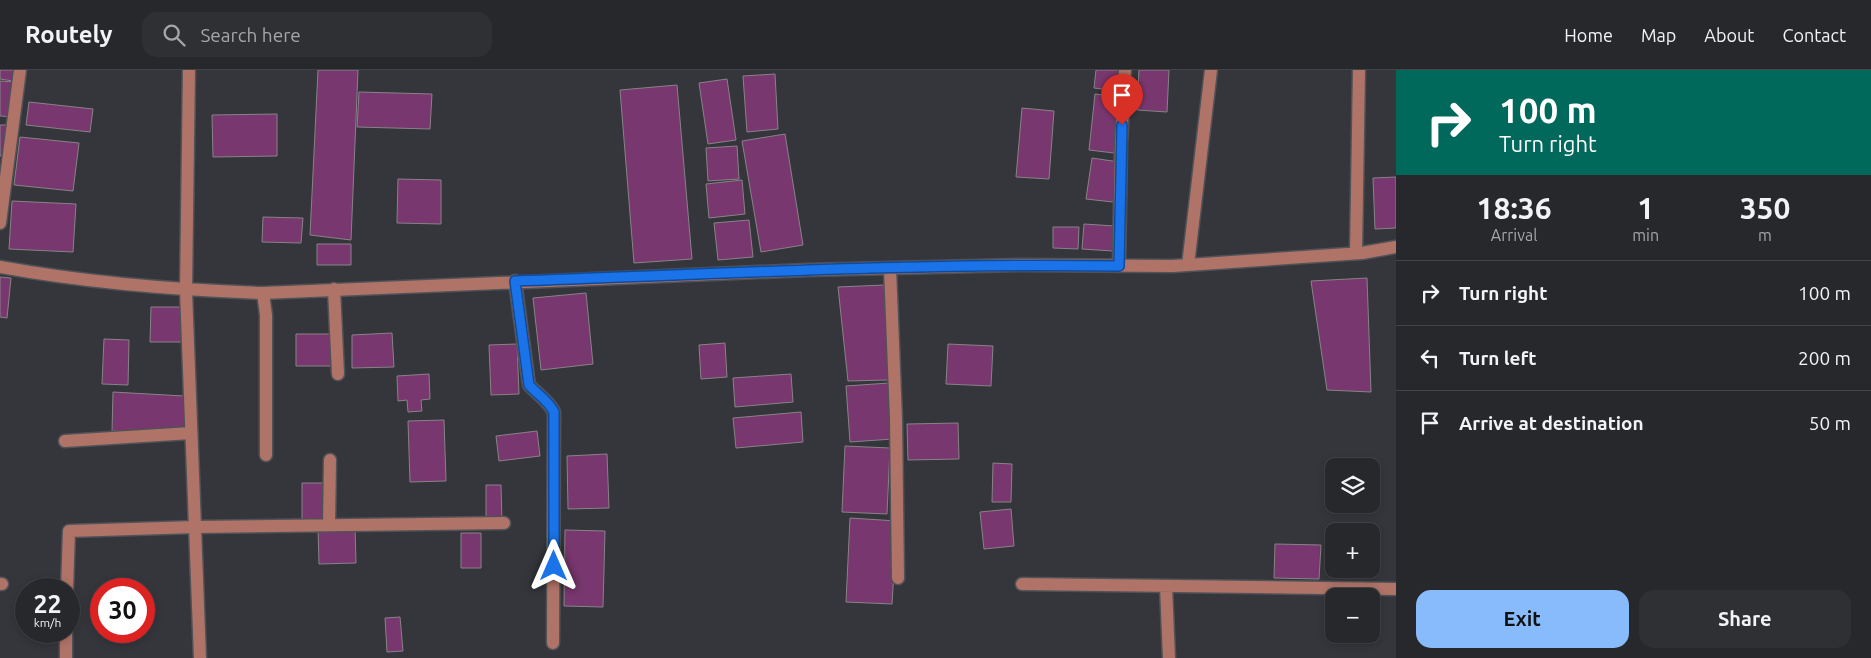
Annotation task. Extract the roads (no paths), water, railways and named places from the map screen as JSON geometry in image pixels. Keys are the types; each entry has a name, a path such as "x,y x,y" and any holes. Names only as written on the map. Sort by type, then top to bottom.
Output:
{"street":[{"path":"0,222 20,70"},
{"path":"189,70 186,290 200,658"},
{"path":"1119,266 1121,144 1125,70"},
{"path":"1188,265 1212,70"},
{"path":"1356,253 1359,70"},
{"path":"0,267 103,284 263,293 515,281 890,268 1020,265 1188,265 1356,253 1396,247"},
{"path":"890,268 896,419 898,578"},
{"path":"515,281 529,385 537,394 548,401 554,412 553,643"},
{"path":"334,289 338,374"},
{"path":"263,293 266,315 266,455"},
{"path":"65,441 191,434"},
{"path":"329,525 330,460"},
{"path":"68,578 69,532 195,527 504,523"},
{"path":"1022,584 1396,590"},
{"path":"1166,586 1169,658"},
{"path":"66,643 66,658"}]}
